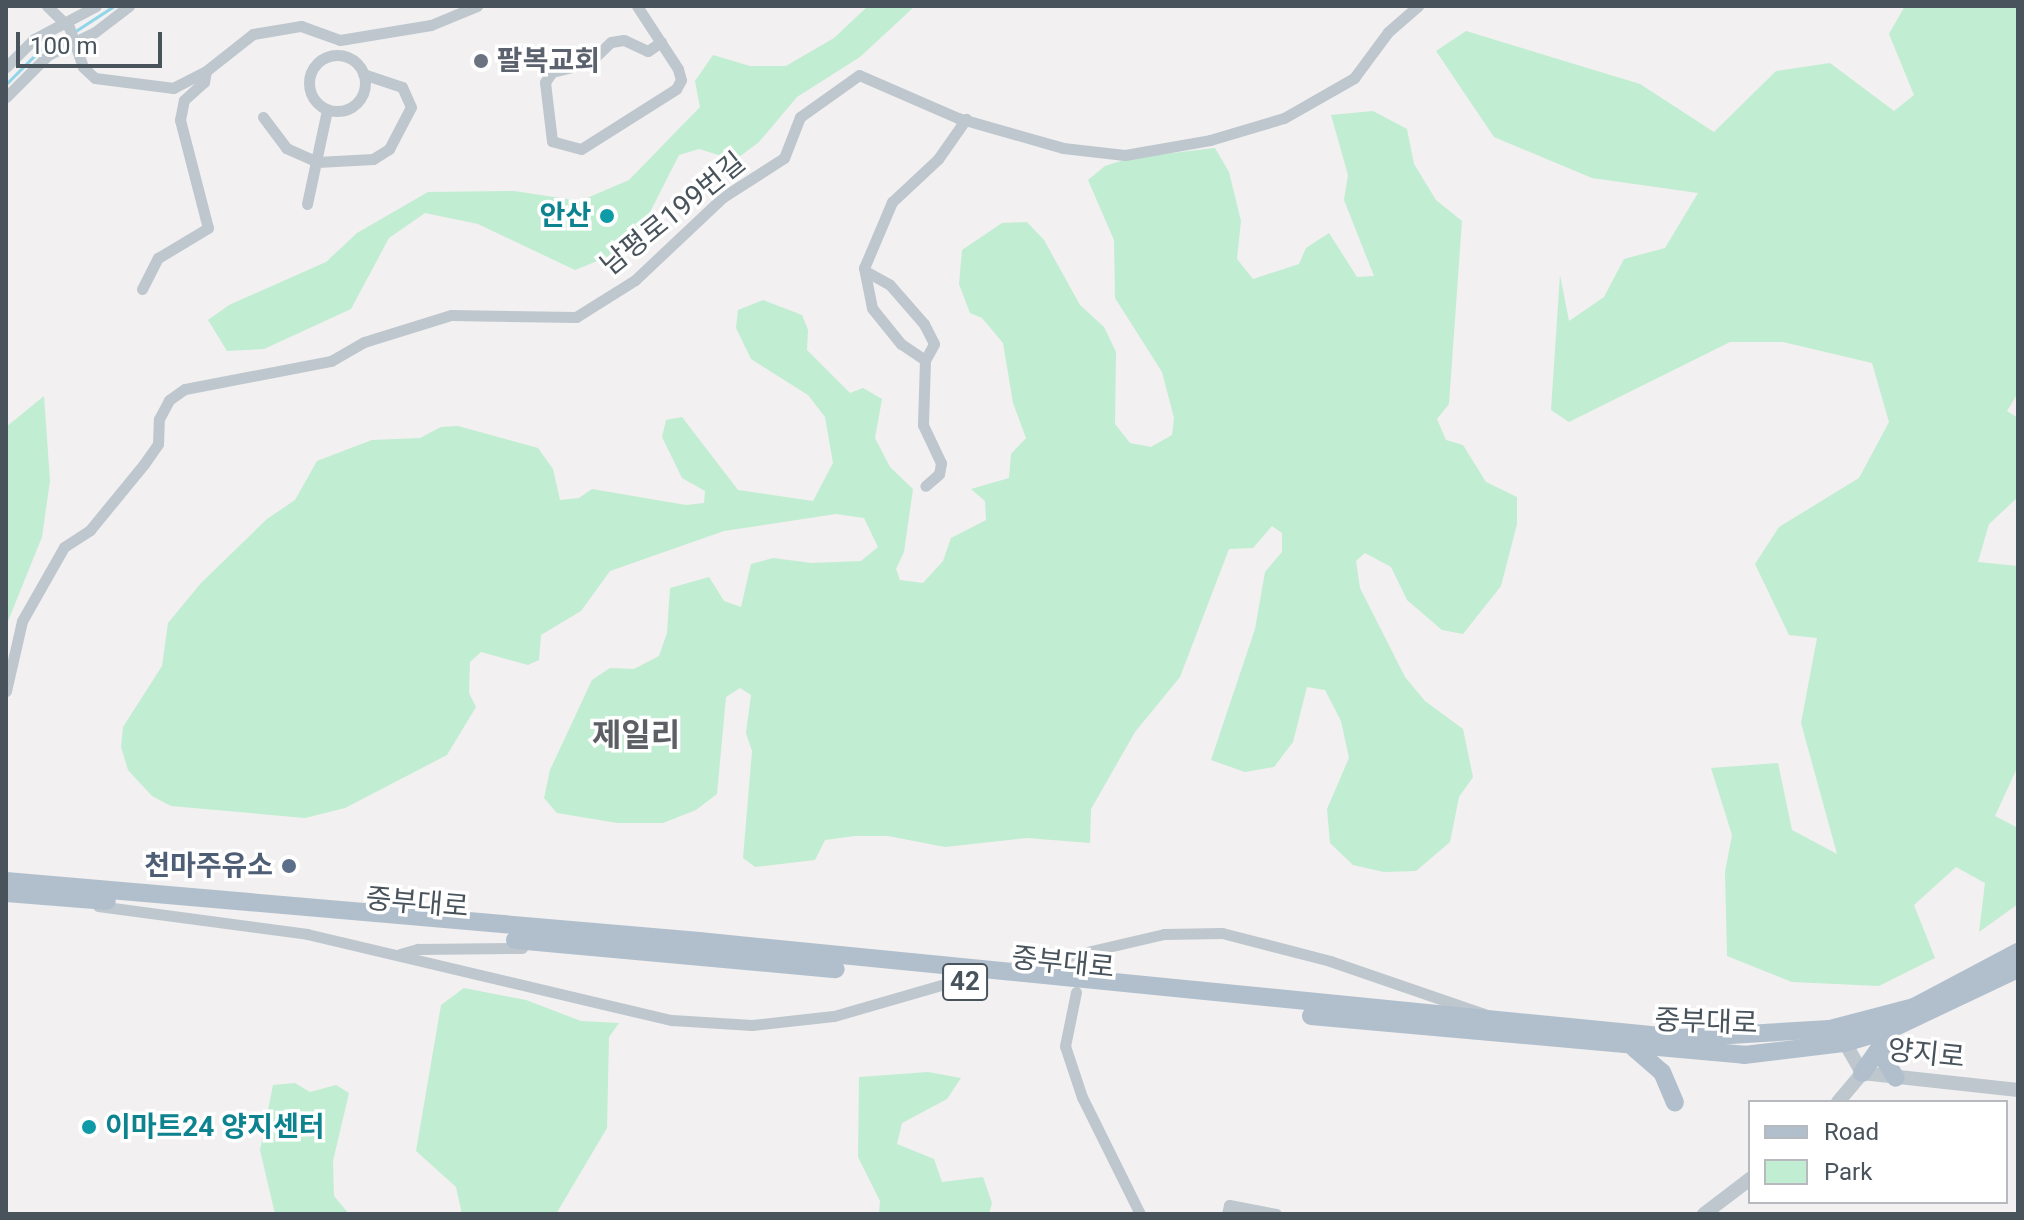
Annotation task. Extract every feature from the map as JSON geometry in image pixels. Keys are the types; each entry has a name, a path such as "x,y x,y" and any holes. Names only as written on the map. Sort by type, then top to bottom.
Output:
{"main road":[{"name":"중부대로","path":"6,881 1681,1038 1764,1036 1830,1029 1917,1013"},
{"name":"중부대로","path":"6,893 1744,1055 1845,1043 1889,1034 1917,1013"},
{"path":"1917,1013 2018,941"},
{"name":"42","path":"1917,1013 2018,952"},
{"name":"42","path":"1917,1013 2018,969"},
{"path":"1917,1013 1953,1014 2018,982"},
{"path":"1862,1073 1889,1034"},
{"path":"1889,1034 1884,1059 1896,1078"},
{"path":"1632,1046 1662,1072 1668,1105"}],"street":[{"path":"47,6 71,33 83,67 95,78 173,88 206,71 253,34 301,26 348,39 431,25 477,6"},
{"path":"6,97 96,6"},
{"path":"6,67 34,39 71,33 129,6"},
{"path":"637,6 661,42 678,69 681,80 676,89 581,149 552,141 545,82 552,72 589,63 611,42 624,40 648,51 661,42"},
{"name":"남평로199번길","path":"6,691 22,621 64,547 90,530 144,464 158,444 159,419 169,400 185,389 331,361 364,342 451,315 576,317 635,280 723,197 784,158 800,117 859,75 966,119 1063,148 1125,155 1210,140 1284,118 1354,78 1388,32 1418,6"},
{"path":"344,56 348,39"},
{"path":"263,117 286,148 317,162 356,163 389,149 411,107 402,87 363,74 344,56 325,58 312,71 313,98 327,110 354,106 364,91 363,74"},
{"path":"142,289 158,258 208,228 180,120 184,100 204,82 206,71"},
{"path":"307,204 327,110"},
{"path":"925,360 901,344 872,308 864,288 870,248 892,202 938,159 966,119"},
{"path":"867,272 890,285 924,324 934,344 925,360 923,425 941,463 939,474 925,486"},
{"path":"74,900 117,912 307,934 618,1010 752,1025 834,1016 955,981"},
{"path":"998,973 1164,934 1222,933 1330,961 1499,1021"},
{"path":"400,955 418,949 550,943"},
{"path":"1076,992 1065,1046 1082,1097 1140,1214"},
{"name":"양지로","path":"1845,1043 1862,1073 2018,1090"},
{"path":"1840,1100 1862,1073"},
{"path":"1704,1214 1748,1181"},
{"path":"1227,1214 1229,1205 1276,1214"}],"green space":[{"path":"868,6 915,6 860,57 797,97 759,142 735,160 699,149 679,155 643,226 607,257 575,270 478,224 425,213 389,238 351,309 264,349 227,351 208,320 229,305 326,262 357,233 428,192 514,191 580,201 629,180 700,107 695,81 713,55 750,66 786,66 834,38"},
{"path":"1905,6 2018,6 2018,393 2007,411 2018,418 2018,497 1989,524 1978,562 2018,566 2018,766 1995,816 2018,828 2018,904 1979,932 1985,883 1956,867 1914,905 1935,958 1879,986 1792,982 1727,956 1725,872 1732,835 1711,768 1778,763 1792,830 1837,854 1801,723 1817,638 1789,635 1755,564 1779,527 1859,478 1889,422 1872,363 1783,342 1730,342 1569,422 1551,410 1560,275 1569,321 1604,297 1624,259 1665,248 1698,193 1592,178 1494,137 1436,51 1466,31 1640,84 1714,132 1776,71 1830,63 1894,111 1914,95 1889,34"},
{"path":"1373,111 1407,129 1414,164 1436,200 1462,221 1449,404 1437,419 1446,440 1463,445 1486,482 1517,497 1517,524 1501,586 1463,634 1442,630 1407,600 1391,567 1365,553 1356,561 1360,588 1405,677 1425,701 1463,729 1473,777 1459,797 1450,842 1416,871 1384,872 1353,865 1330,843 1327,809 1349,758 1341,721 1325,690 1307,687 1293,742 1274,767 1245,772 1211,760 1255,629 1265,572 1282,552 1282,533 1272,526 1253,548 1229,549 1180,677 1135,732 1091,809 1090,843 1027,838 945,847 888,836 855,836 825,840 815,860 755,867 743,858 752,751 746,733 751,695 740,688 726,697 717,794 696,810 663,823 617,823 557,813 544,798 550,770 592,680 610,668 634,669 659,656 667,633 670,588 709,577 724,601 741,607 751,564 773,558 812,563 861,561 878,547 864,518 836,514 724,531 610,571 581,611 541,635 539,660 528,665 481,652 470,662 469,693 476,707 447,755 345,808 305,818 171,806 152,796 128,770 121,747 123,727 162,666 168,623 201,583 267,519 295,500 317,461 372,440 420,438 441,427 458,426 538,448 553,469 560,500 579,498 592,489 686,505 704,503 705,491 682,478 662,437 666,420 682,417 738,490 813,501 833,463 825,417 808,395 751,359 736,328 738,310 763,300 802,315 808,330 807,350 850,393 863,388 882,399 875,438 890,467 913,489 904,552 896,569 900,580 923,583 943,561 951,538 986,520 985,501 971,489 1009,478 1011,454 1026,438 1013,403 1003,343 982,318 970,313 959,284 962,250 1002,223 1027,222 1044,240 1080,305 1104,327 1116,352 1115,424 1130,443 1151,447 1172,435 1174,418 1162,372 1115,298 1114,240 1088,180 1105,166 1130,158 1215,148 1229,172 1241,221 1237,259 1253,279 1299,264 1306,248 1329,233 1357,277 1374,276 1344,200 1348,175 1331,115"},
{"path":"44,396 50,481 42,537 6,626 6,427"},
{"path":"464,988 526,1000 581,1021 619,1023 609,1037 607,1128 556,1214 462,1214 456,1187 416,1151 441,1005"},
{"path":"928,1072 961,1078 947,1099 902,1123 897,1144 934,1159 942,1182 983,1177 992,1203 989,1214 879,1214 880,1201 858,1157 859,1077"},
{"path":"295,1083 310,1092 336,1085 349,1093 333,1161 334,1196 349,1214 275,1214 260,1150 273,1085"}],"waterway":[{"path":"74,32 114,6"},
{"path":"6,84 45,45 67,35"}],"place":[{"name":"팔복교회","path":"481,61"},
{"name":"안산","path":"607,216"},
{"name":"천마주유소","path":"289,866"},
{"name":"이마트24 양지센터","path":"89,1127"}],"district":[{"name":"제일리","path":"636,735"}]}
